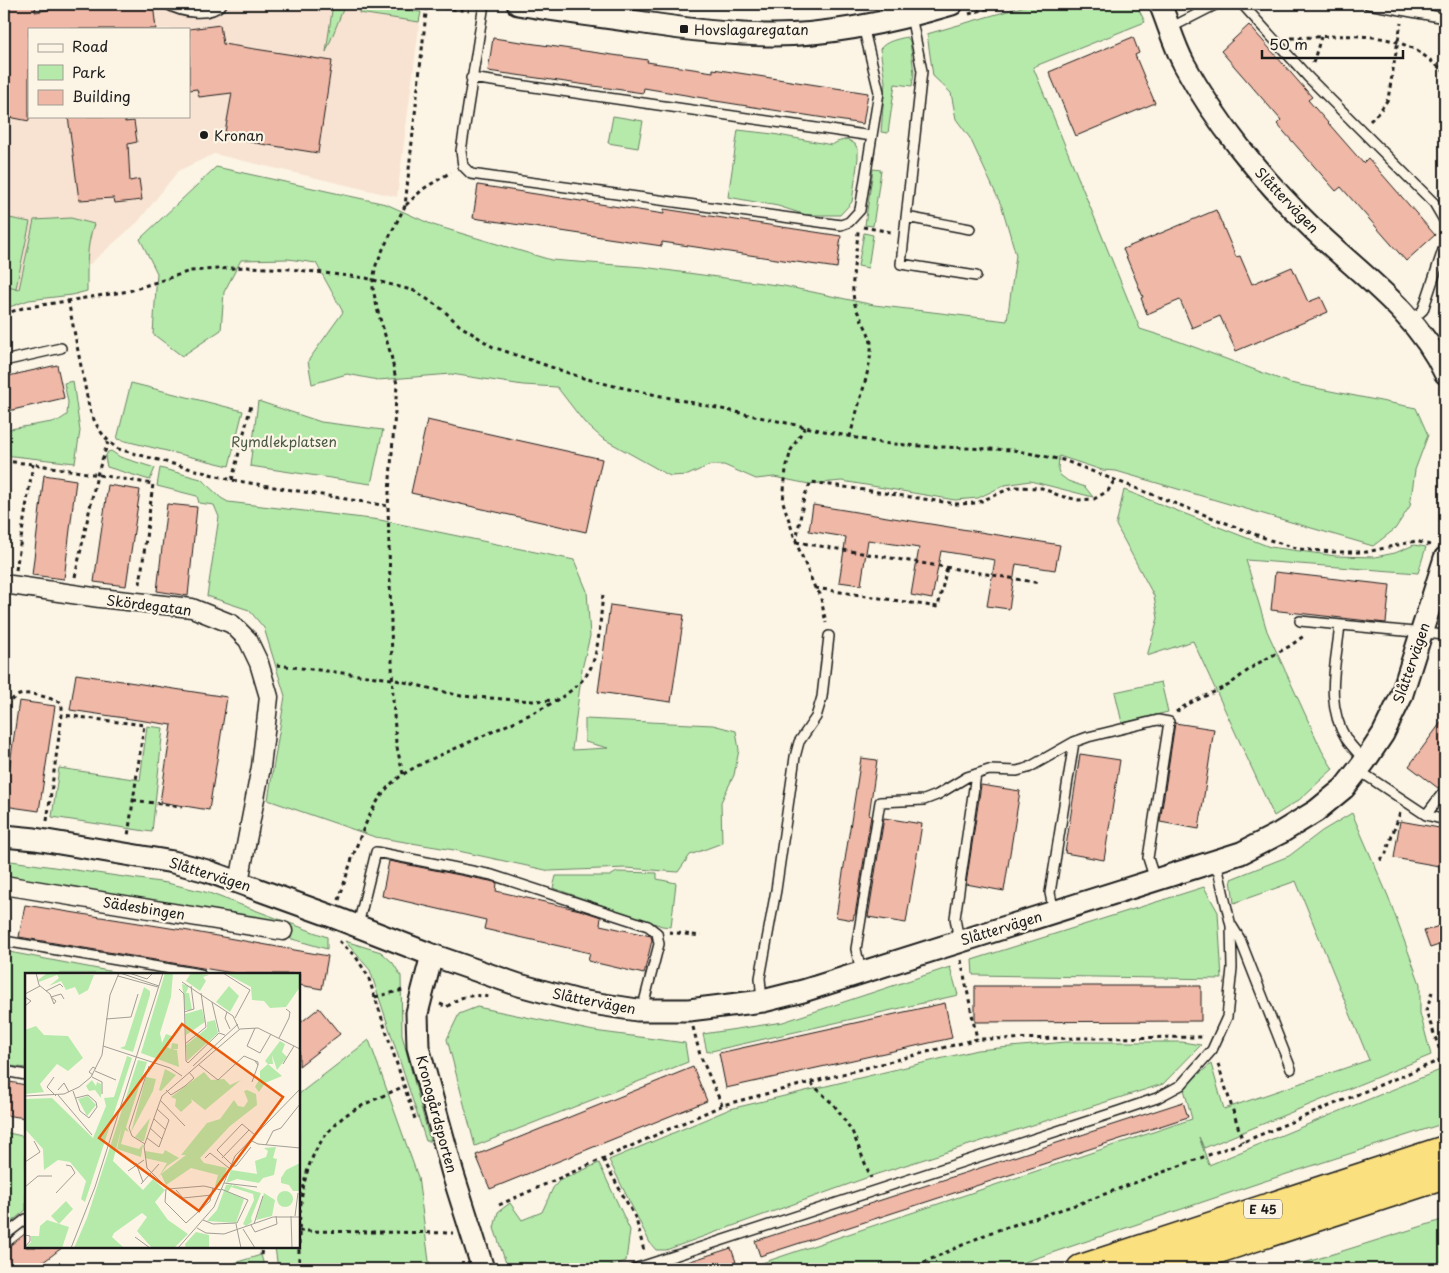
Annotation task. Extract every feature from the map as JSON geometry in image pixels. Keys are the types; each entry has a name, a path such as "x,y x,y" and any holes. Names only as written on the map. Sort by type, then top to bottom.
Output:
{"highway":[{"name":"E 45","path":"1081,1269 1445,1150"},
{"name":"E 45","path":"1157,1269 1445,1175"}],"street":[{"path":"518,4 550,7 684,29 774,35 829,31 863,26 899,13 952,4"},
{"name":"Slåttervägen","path":"1160,4 1184,63 1214,111 1252,163 1307,224 1390,299 1411,321 1437,355 1445,373"},
{"name":"Slåttervägen","path":"4,836 35,839 173,862 239,882 432,955 519,985 579,1001 642,1010 689,1010 762,1001 861,972 960,950 1054,912 1241,852 1272,837 1316,811 1344,788 1362,766 1382,734 1401,697 1422,633 1442,552"},
{"name":"Skördegatan","path":"9,585 138,603 192,608 232,624 248,640 259,663 269,697 261,766 239,882"},
{"name":"Sädesbingen","path":"4,885 283,931"},
{"name":"Kronogårdsporten","path":"432,955 417,1014 418,1046 452,1174 483,1269"}],"lane":[{"path":"167,4 178,10 193,12 218,8 222,4"},
{"path":"484,4 461,151 463,166 471,174 841,225 849,222 860,210 879,92 863,26"},
{"path":"1170,28 1217,4"},
{"path":"1242,4 1308,78 1434,203 1445,226"},
{"path":"1368,4 1445,18"},
{"path":"899,13 922,71 901,264 976,276"},
{"path":"471,78 872,136"},
{"path":"906,216 970,229"},
{"path":"1411,321 1424,310 1445,244"},
{"path":"4,361 61,348"},
{"path":"1300,621 1445,635"},
{"path":"1340,625 1332,692 1334,710 1339,725 1362,766 1405,802 1426,815 1445,820"},
{"path":"762,1001 760,978 776,890 795,757 799,742 816,717 822,697 829,636"},
{"path":"861,972 856,949 880,802 924,800 937,795 967,777 989,770 1017,771 1028,768 1074,742 1158,720 1169,722 1148,858 1155,880"},
{"path":"1054,912 1050,893 1074,742"},
{"path":"960,950 955,918 976,774"},
{"path":"1426,815 1445,790"},
{"path":"357,926 376,852 492,875 648,926 657,933 660,944 642,1010"},
{"path":"634,1269 1157,1098 1181,1085 1212,1050 1227,1017 1231,978 1231,926 1216,860"},
{"path":"1231,926 1240,939 1291,1069"},
{"path":"4,941 194,973"},
{"path":"4,1071 25,1075"},
{"path":"4,1236 25,1220"}],"path":[{"path":"403,774 396,743 392,679 388,506 397,385 391,355 378,312 373,280 376,265 405,206 427,4"},
{"path":"1361,130 1380,111 1388,99 1404,10"},
{"path":"1273,39 1355,36 1397,42 1417,50 1445,72"},
{"path":"1308,78 1321,37"},
{"path":"405,206 423,189 463,166"},
{"path":"850,436 870,358 871,342 854,302 852,283 856,260 858,227 904,234"},
{"path":"4,314 22,308 129,291 190,271 247,267 290,269 373,280 414,292 442,309 459,325 493,347 610,385 880,443 1013,450 1063,460 1270,540 1299,549 1367,552 1416,541 1442,552"},
{"path":"68,300 89,408 94,422 108,442 118,449 232,480 388,506"},
{"path":"232,480 251,405"},
{"path":"806,427 791,450 786,469 782,502 796,542 815,588 820,594 829,636"},
{"path":"72,594 96,475 108,442"},
{"path":"4,461 152,484 138,603"},
{"path":"9,585 33,464"},
{"path":"796,542 804,497 811,482 957,504 977,503 1013,487 1042,488 1060,496 1079,500 1094,499 1108,491 1115,479"},
{"path":"796,542 1040,583"},
{"path":"815,588 938,607 947,567"},
{"path":"417,1124 368,976 356,957 328,934 351,859 367,823 389,786 403,774 541,709 581,681 589,671 595,655 603,595"},
{"path":"1163,721 1186,705 1230,685 1255,666 1290,646 1321,623"},
{"path":"259,663 392,679 461,696 532,701 556,700"},
{"path":"4,704 10,703 16,696 25,694 42,696 60,702 62,707 46,827"},
{"path":"62,715 144,725 128,839"},
{"path":"133,800 182,807"},
{"path":"1380,860 1385,856 1405,802"},
{"path":"657,933 671,932 700,936"},
{"path":"960,950 977,1038"},
{"path":"909,1269 989,1233 1081,1203 1243,1142 1444,1059 1426,1011 1432,992"},
{"path":"689,1010 697,1047 722,1105"},
{"path":"499,1206 722,1105 977,1038 1219,1037"},
{"path":"1212,1050 1215,1054 1243,1142"},
{"path":"811,1082 834,1105 852,1131 876,1190"},
{"path":"300,1217 302,1190 309,1162 334,1126 348,1114 404,1086"},
{"path":"603,1159 636,1219 648,1265"},
{"path":"450,1224 456,1242"},
{"path":"300,1231 453,1233"},
{"path":"260,1255 262,1248"},
{"path":"299,1248 299,1269"}],"shaded area":[{"name":"Kronan","path":"4,4 369,4 421,12 397,197 214,154 178,171 138,222 67,284 4,294"}],"green space":[{"path":"333,4 342,4 344,7 326,52"},
{"path":"1032,4 1136,4 1145,22 1033,67 1140,329 1178,341 1290,383 1416,408 1428,435 1415,470 1410,506 1395,529 1373,546 1116,471 1102,470 1059,456 1058,470 1060,475 1068,481 1085,487 1093,497 1030,481 1005,485 978,498 955,500 842,481 809,484 774,477 756,479 724,465 710,465 688,475 670,476 602,438 584,422 557,387 523,385 451,374 378,380 347,374 312,384 308,361 343,312 316,263 288,259 241,260 224,292 221,330 182,356 153,334 157,273 140,239 216,167 386,204 433,225 551,260 643,267 784,286 874,305 1007,321 1016,255 1002,207 970,138 956,119 951,93 933,76 927,34"},
{"path":"360,5 421,12 419,22 359,13"},
{"path":"907,37 910,41 914,73 912,86 895,84 888,133 881,132 885,82 880,49 889,42"},
{"path":"613,116 643,121 638,148 608,143"},
{"path":"738,130 773,134 832,145 847,139 855,144 858,150 858,158 852,202 840,215 806,215 778,206 728,197"},
{"path":"873,169 881,170 873,226 865,225"},
{"path":"4,217 30,222 16,288 4,285"},
{"path":"71,218 94,224 88,249 87,291 72,295 29,300 4,309 4,287 19,289 34,220"},
{"path":"864,233 873,235 868,268 858,266"},
{"path":"73,381 80,431 75,463 4,455 4,430 58,421 67,415 68,402 64,383"},
{"path":"131,383 243,411 229,466 117,439"},
{"name":"Rymdlekplatsen","path":"258,401 321,422 383,430 371,484 250,466"},
{"path":"111,451 120,457 155,468 150,480 107,467 105,457"},
{"path":"160,468 201,479 228,502 380,520 574,560 587,591 590,636 582,669 572,750 608,748 585,742 585,719 713,725 736,731 739,750 734,775 721,802 722,843 690,855 678,872 626,868 550,871 454,850 375,837 268,800 285,696 264,628 249,610 207,596 219,517 214,505 199,503 197,496 157,486"},
{"path":"1124,490 1270,547 1336,556 1375,557 1395,553 1414,545 1426,547 1418,573 1246,560 1267,631 1322,751 1333,769 1299,800 1274,816 1193,641 1147,656 1158,618 1154,596 1116,525"},
{"path":"1161,682 1168,712 1122,723 1115,692"},
{"path":"147,726 163,728 152,832 52,817 59,768 140,780"},
{"path":"1352,813 1388,896 1420,984 1420,1013 1431,1055 1204,1148 1199,1137 1209,1165 1445,1068 1445,1123 1262,1182 1004,1269 744,1269 1192,1119 1184,1089 1211,1064 1224,1109 1369,1060 1296,881 1234,903 1231,879 1289,856 1322,831"},
{"path":"4,860 167,883 209,893 327,937 327,949 187,909 4,879"},
{"path":"617,872 657,873 657,879 676,883 671,927 662,926 553,888 556,876 610,876"},
{"path":"1204,887 1218,912 1222,979 973,975 972,960"},
{"path":"345,941 381,952 393,963 401,976 402,1035 430,1141 426,1141 370,970"},
{"path":"4,951 119,973 25,973 25,1068 4,1065"},
{"path":"950,967 958,995 707,1052 703,1034 783,1022"},
{"path":"477,1007 594,1031 685,1043 688,1062 475,1146 447,1039 459,1014"},
{"path":"369,1040 418,1177 430,1269 278,1269 275,1248 300,1248 300,1093"},
{"path":"1066,1042 1182,1042 1201,1045 1163,1084 877,1174 666,1250 656,1250 650,1243 609,1160 730,1109 977,1050"},
{"path":"4,1132 25,1137 25,1211 4,1228"},
{"path":"599,1163 630,1230 626,1261 601,1269 508,1269 494,1228 498,1212 510,1203 522,1220 542,1212 553,1188 559,1181"},
{"path":"1445,1219 1445,1269 1285,1269"},
{"path":"261,1255 265,1269 214,1269"}],"building":[{"path":"4,4 36,4 35,12 58,8 67,4 153,4 156,28 28,28 29,121 4,116"},
{"path":"220,25 223,44 332,61 318,153 224,138 232,93 199,97 197,89 190,90 190,29"},
{"path":"1249,25 1312,97 1308,100 1363,163 1368,158 1435,235 1406,261 1341,187 1336,191 1277,124 1281,120 1221,51"},
{"path":"1133,37 1139,53 1135,55 1155,103 1076,136 1049,72"},
{"path":"493,38 648,60 647,62 713,72 713,69 868,93 863,124 644,88 643,93 488,71"},
{"path":"68,118 124,118 125,122 134,121 137,142 128,144 130,181 139,179 142,200 115,203 114,198 79,200"},
{"path":"478,185 664,214 664,209 841,236 837,268 662,242 662,246 473,218"},
{"path":"1216,210 1236,257 1240,256 1252,284 1292,267 1308,302 1321,297 1328,312 1236,351 1220,316 1192,328 1180,300 1147,314 1141,298 1143,297 1123,249"},
{"path":"57,365 64,398 4,412 4,377"},
{"path":"427,420 602,459 586,532 411,493"},
{"path":"44,475 76,480 64,579 32,575"},
{"path":"108,485 140,490 126,586 94,582"},
{"path":"167,504 197,507 188,596 157,591"},
{"path":"813,505 1060,545 1055,570 1016,564 1009,609 987,606 995,560 941,551 932,599 911,595 919,548 868,540 861,585 839,582 846,537 809,531"},
{"path":"1275,572 1390,585 1386,623 1271,610"},
{"path":"610,605 684,615 671,702 598,692"},
{"path":"76,674 227,697 209,810 160,802 172,725 70,710"},
{"path":"19,701 55,706 39,811 4,806"},
{"path":"1445,717 1445,781 1438,788 1409,766"},
{"path":"1175,723 1214,729 1199,829 1160,822"},
{"path":"1080,754 1120,760 1104,860 1065,853"},
{"path":"861,758 877,760 869,815 871,816 853,920 836,917"},
{"path":"981,785 1020,791 1004,891 966,884"},
{"path":"884,818 922,824 906,923 868,917"},
{"path":"1400,821 1445,829 1445,867 1394,858"},
{"path":"389,861 497,883 496,891 580,910 601,917 600,925 651,936 652,940 644,974 588,961 590,953 484,929 486,920 382,896"},
{"path":"25,905 189,931 328,956 322,989 300,985 300,973 232,973 19,937"},
{"path":"1445,924 1445,943 1430,948 1424,931"},
{"path":"975,986 1201,986 1201,1021 975,1022"},
{"path":"945,1003 952,1038 726,1088 719,1053"},
{"path":"319,1008 340,1034 300,1065 300,1023"},
{"path":"693,1067 707,1101 490,1189 476,1155"},
{"path":"4,1081 25,1085 25,1118 4,1115"},
{"path":"1183,1102 1188,1117 760,1256 755,1241"},
{"path":"25,1234 25,1248 62,1248 34,1269 4,1269 4,1250"},
{"path":"731,1248 736,1262 713,1269 675,1269 675,1266"}],"place":[{"name":"Hovslagaregatan","path":"684,29"},
{"name":"Kronan","path":"204,135"}]}
